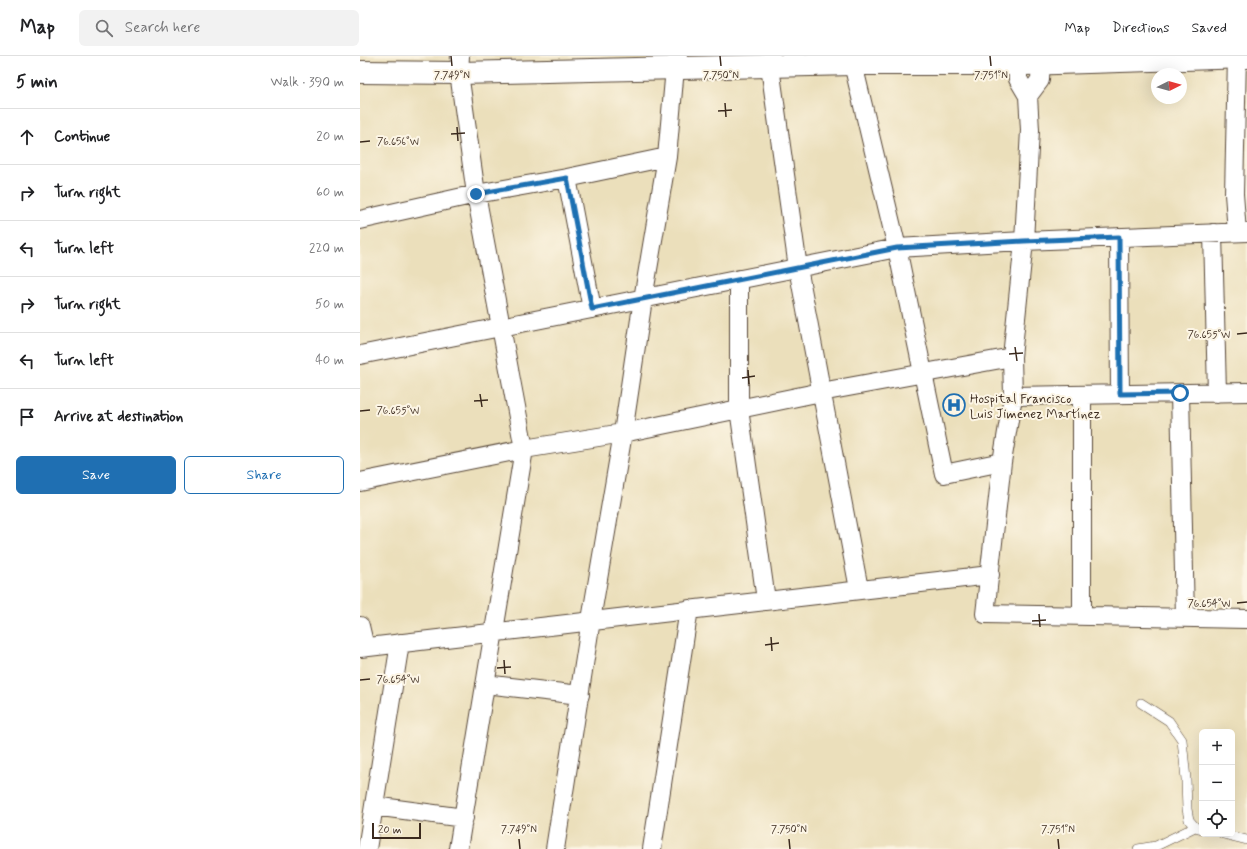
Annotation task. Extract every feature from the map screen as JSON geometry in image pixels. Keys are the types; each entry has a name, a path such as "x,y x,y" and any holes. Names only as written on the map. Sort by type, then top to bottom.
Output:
{"street":[{"path":"360,72 460,64 853,60 1040,60 1215,56 1241,57 1234,194 1242,232 897,248 360,355"},
{"path":"853,60 897,248 944,474 1002,462"},
{"path":"1018,60 1018,79 1028,96 1030,130 1024,241 1012,357 1013,396 1002,462 985,614 1247,619"},
{"path":"1028,96 1040,80 1040,60"},
{"path":"771,61 798,268 859,589"},
{"path":"556,849 591,620 623,433 643,299 667,157 677,62"},
{"path":"458,849 524,449 476,194 460,64"},
{"path":"360,220 476,194 567,178 667,157"},
{"path":"567,178 592,309"},
{"path":"1213,233 1217,393"},
{"path":"1119,237 1120,394"},
{"path":"739,280 739,409 766,600"},
{"path":"360,482 524,449 623,433 924,372 1012,357"},
{"path":"1013,396 1247,392"},
{"path":"1180,393 1185,618"},
{"path":"1082,395 1082,616"},
{"path":"360,626 362,647 990,575"},
{"path":"652,849 689,609"},
{"path":"367,849 400,643"},
{"path":"485,684 580,695"},
{"path":"374,806 464,818"}],"lane":[{"path":"1138,849 1156,846 1199,828 1189,820 1182,740 1169,721 1141,703"},
{"path":"1235,837 1247,840"}],"place":[{"name":"Hospital Francisco Luis Jimenez Martínez","path":"954,405"}],"route":[{"path":"476,194 567,178 592,309 897,248 1119,237 1120,394 1180,393"}]}
